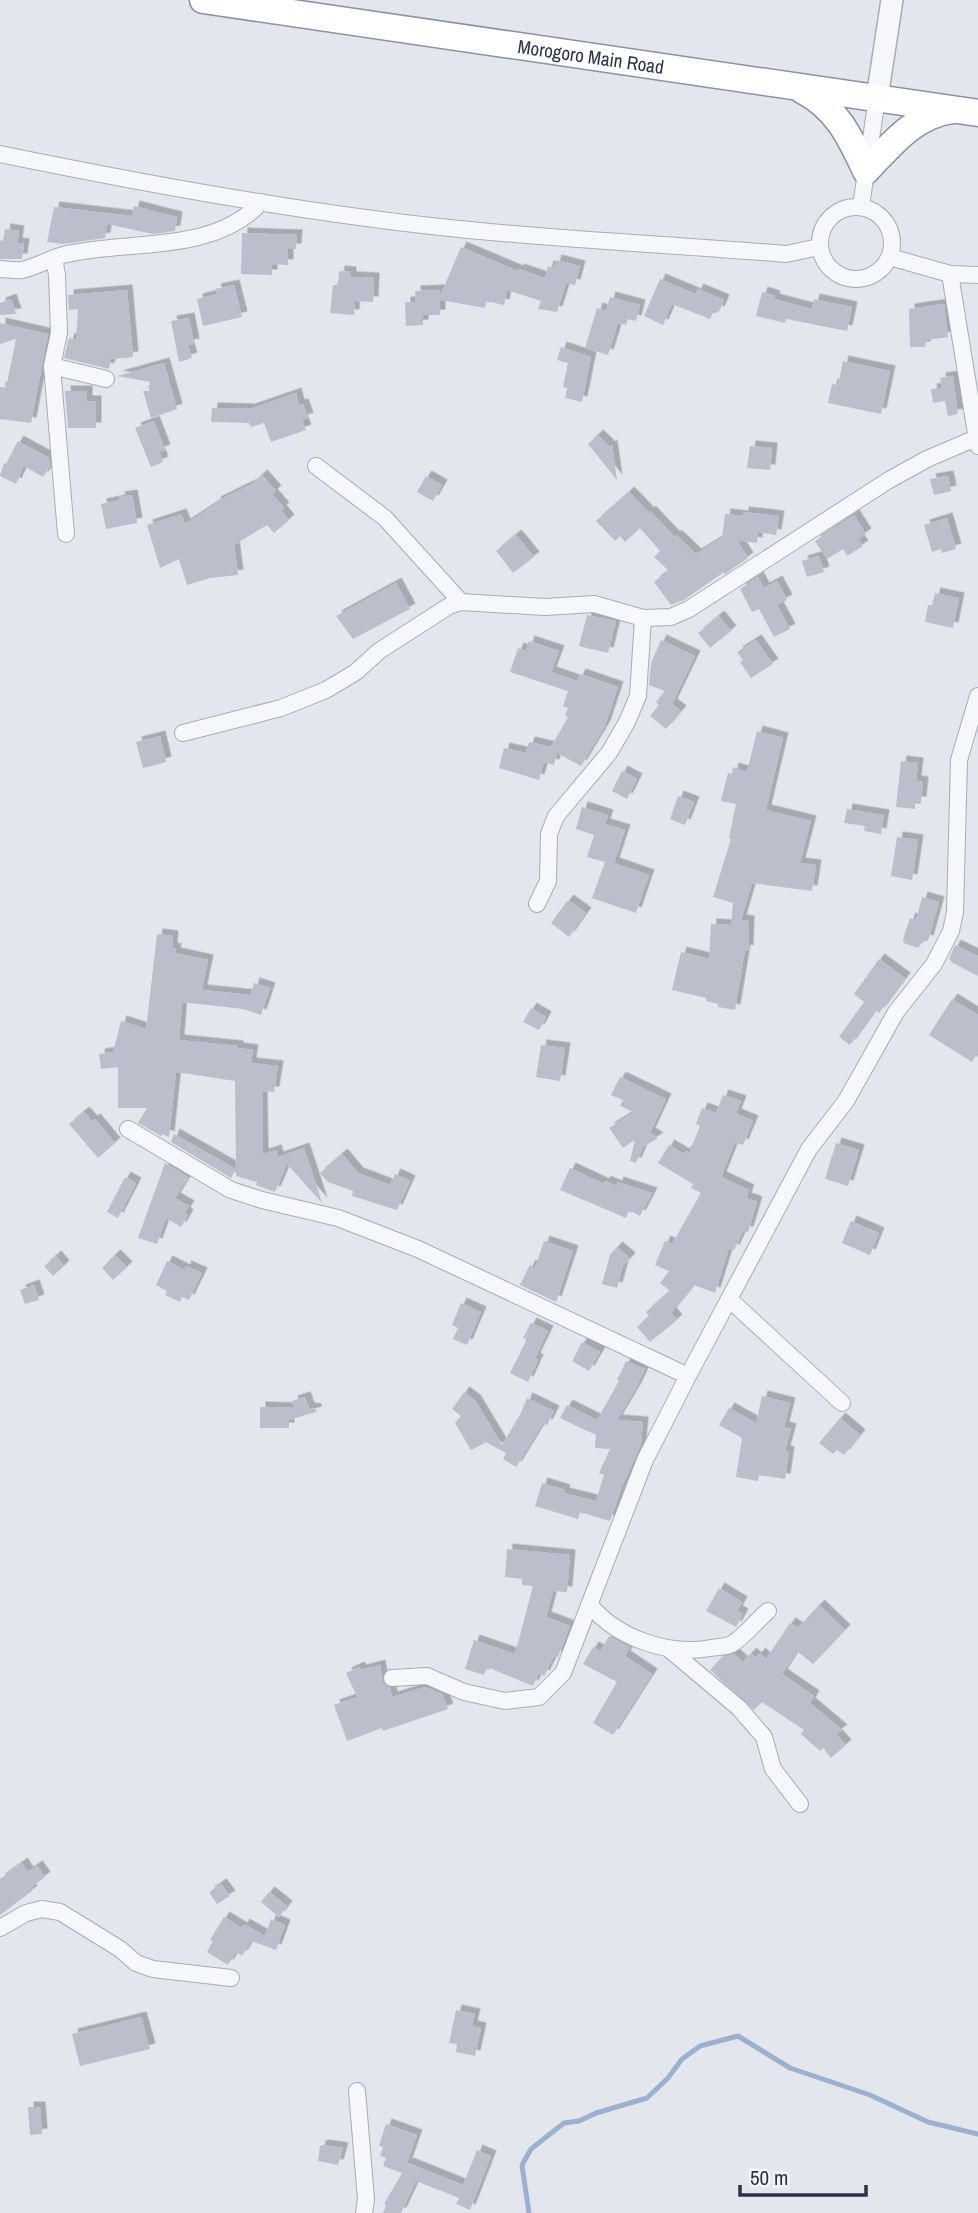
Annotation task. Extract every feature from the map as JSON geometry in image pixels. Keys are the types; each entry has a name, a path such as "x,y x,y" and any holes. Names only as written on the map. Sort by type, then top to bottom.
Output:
{"highway":[{"name":"Morogoro Main Road","path":"204,0 967,111"},
{"path":"796,86 817,97 845,126 866,171 905,130 936,113 967,111"}],"street":[{"path":"861,206 892,0"},
{"path":"0,154 118,178 261,202 459,229 786,254 819,247"},
{"path":"0,269 21,270 68,254 176,242 231,226 248,217 261,202"},
{"path":"861,206 885,220 893,238 890,257 870,277 851,279 833,272 821,257 819,247 821,229 833,214 861,206"},
{"path":"890,257 950,274 978,275"},
{"path":"54,258 59,333 52,366 66,534"},
{"path":"183,733 281,708 326,690 356,672 379,651 449,606 461,602 545,607 594,604 643,618 671,617 689,610 889,480 928,459 977,442 950,274"},
{"path":"52,366 106,379"},
{"path":"316,467 385,518 461,602"},
{"path":"537,904 548,881 549,834 556,816 609,753 638,696 643,618"},
{"path":"392,1678 427,1676 464,1692 505,1701 539,1697 563,1673 645,1460 688,1376 809,1149 846,1101 896,1012 934,964 951,931 955,912 959,760 978,696"},
{"path":"128,1129 231,1190 338,1218 418,1248 688,1376"},
{"path":"729,1299 842,1403"},
{"path":"590,1605 602,1620 648,1643 670,1650 696,1651 730,1645 768,1611"},
{"path":"670,1650 739,1708 764,1737 773,1769 800,1804"},
{"path":"0,1928 26,1913 42,1909 60,1912 120,1949 136,1963 153,1969 231,1978"},
{"path":"357,2091 366,2199 364,2213"}],"building":[{"path":"134,206 177,217 175,231 153,234 107,224 105,238 63,244 47,242 54,207 132,216"},
{"path":"5,229 19,231 17,243 24,244 22,259 0,259 0,240 3,241"},
{"path":"242,233 297,235 296,249 288,249 288,265 272,264 272,275 241,274"},
{"path":"461,247 518,271 519,269 545,278 548,266 554,268 556,260 580,266 575,285 566,283 557,312 538,309 541,301 507,290 504,305 486,301 485,308 440,300 440,315 423,315 423,325 406,326 405,302 416,302 415,291 440,290 440,296"},
{"path":"339,271 351,272 351,277 374,278 373,302 355,301 354,315 330,313 333,285 338,285"},
{"path":"660,279 696,294 698,289 724,300 719,312 714,310 710,319 672,304 663,325 644,316"},
{"path":"234,285 242,317 203,326 197,299 217,294 215,289"},
{"path":"127,290 133,357 111,359 109,369 64,358 69,338 76,340 78,309 69,310 68,295"},
{"path":"762,292 775,296 774,299 812,309 814,299 852,307 847,331 786,319 785,323 756,316"},
{"path":"610,297 640,305 636,321 628,319 626,325 618,323 608,355 585,348 597,308 606,311"},
{"path":"11,299 16,314 0,315 0,303"},
{"path":"944,304 948,337 927,340 925,347 910,347 909,309"},
{"path":"189,318 194,344 188,345 192,358 179,362 171,321"},
{"path":"0,323 48,334 31,423 0,419 0,387 6,388 16,339 0,344"},
{"path":"561,347 591,357 582,402 565,398 567,388 563,387 568,363 557,360"},
{"path":"843,361 890,371 881,414 828,403 832,384 838,385"},
{"path":"164,363 177,409 151,418 143,391 149,391 150,382 117,376"},
{"path":"953,376 958,414 948,416 945,401 933,403 931,389 942,388 940,378"},
{"path":"65,391 87,391 87,401 96,401 96,428 68,428"},
{"path":"296,393 299,405 303,404 308,418 302,420 306,430 271,442 264,423 251,427 249,423 211,422 212,408 250,409"},
{"path":"154,421 165,450 159,452 163,462 151,467 135,428"},
{"path":"598,435 610,447 612,445 617,480 588,444"},
{"path":"18,441 49,458 50,466 43,477 24,466 16,484 0,476 4,463 6,464"},
{"path":"750,446 772,448 770,470 747,468"},
{"path":"262,475 276,491 272,494 284,508 281,510 289,520 274,533 267,525 234,545 238,575 210,578 187,585 179,559 160,568 147,525 181,514 185,524 216,504 215,502 252,484"},
{"path":"426,476 442,485 433,501 417,492"},
{"path":"948,476 951,491 934,495 930,479"},
{"path":"629,492 696,554 722,538 725,514 743,516 743,512 779,516 776,535 758,532 757,543 737,540 748,558 684,600 671,605 654,582 669,571 654,557 660,551 640,528 625,542 620,536 615,541 596,521"},
{"path":"132,495 137,523 106,529 101,504"},
{"path":"854,515 866,534 858,539 863,546 847,556 843,549 827,559 815,541"},
{"path":"947,518 956,549 942,553 941,549 932,552 924,525"},
{"path":"516,535 534,557 513,573 496,551"},
{"path":"819,556 824,572 807,577 802,561"},
{"path":"758,577 764,588 777,581 787,600 777,605 790,629 774,637 759,609 752,612 740,589"},
{"path":"396,583 410,609 353,639 336,616"},
{"path":"935,593 959,598 953,628 925,622 928,605 932,605"},
{"path":"587,615 616,621 608,653 579,646"},
{"path":"719,616 731,631 710,648 698,633"},
{"path":"661,640 695,656 672,704 681,711 666,729 650,716 665,691 649,685 651,663"},
{"path":"756,640 773,664 751,678 737,652"},
{"path":"529,641 559,651 551,672 577,681 580,674 618,687 605,726 581,766 557,753 554,765 544,762 539,780 499,768 504,748 526,753 529,742 551,747 568,717 565,716 568,708 563,706 568,691 510,672 518,648 526,651"},
{"path":"757,731 783,738 766,810 811,821 800,863 816,865 812,891 752,883 741,920 749,921 748,951 745,950 735,1010 718,1007 718,1004 706,1001 706,998 672,990 681,952 709,959 711,924 731,925 733,903 713,897 731,839 729,838 736,804 721,801 728,773 732,774 733,768 747,772"},
{"path":"160,736 166,762 143,768 136,742"},
{"path":"901,761 918,763 916,781 923,782 921,802 915,802 915,809 896,807"},
{"path":"622,771 637,779 627,799 612,791"},
{"path":"678,796 694,802 685,825 670,819"},
{"path":"582,807 608,815 605,824 625,830 614,863 649,875 636,913 592,898 605,862 587,857 594,835 576,829"},
{"path":"847,809 884,815 881,834 864,831 865,826 844,823"},
{"path":"897,837 918,840 912,880 891,876"},
{"path":"922,897 939,902 928,941 924,940 918,948 904,943 903,939 910,918 916,920"},
{"path":"568,900 586,913 569,937 551,923"},
{"path":"157,934 173,936 172,948 176,949 175,953 208,960 202,990 251,995 254,983 270,988 261,1015 243,1009 182,1002 179,1040 238,1046 253,1050 251,1063 278,1066 274,1092 262,1091 263,1154 276,1150 278,1157 304,1148 322,1203 287,1164 275,1192 256,1185 257,1182 236,1176 235,1081 176,1072 169,1137 162,1134 161,1136 138,1123 147,1108 118,1108 118,1067 101,1069 99,1054 113,1052 121,1021 146,1029"},
{"path":"955,945 978,956 978,976 951,962 949,959"},
{"path":"879,959 905,978 879,1013 875,1010 850,1045 839,1037 864,1002 854,994"},
{"path":"952,999 978,1015 978,1052 972,1062 929,1035"},
{"path":"531,1008 546,1017 539,1030 523,1022"},
{"path":"541,1045 565,1048 560,1081 536,1077"},
{"path":"620,1077 666,1099 650,1133 658,1138 643,1147 636,1163 630,1161 635,1140 623,1148 609,1128 634,1112 620,1106 623,1100 611,1095"},
{"path":"723,1095 741,1101 736,1114 753,1121 743,1145 735,1142 721,1177 749,1190 746,1198 757,1202 748,1232 743,1231 734,1250 729,1248 715,1293 694,1285 671,1313 677,1320 650,1342 637,1327 649,1316 646,1312 670,1291 660,1283 669,1271 655,1265 665,1241 672,1244 701,1193 691,1188 693,1184 658,1163 669,1145 684,1154 686,1151 689,1153 700,1126 696,1124 702,1108 716,1113"},
{"path":"84,1112 92,1121 95,1119 115,1143 98,1158 69,1124"},
{"path":"174,1134 236,1169 231,1178 171,1142"},
{"path":"836,1143 859,1150 848,1186 825,1179"},
{"path":"342,1154 358,1173 390,1185 395,1174 410,1181 397,1210 352,1196 353,1191 328,1182 320,1173"},
{"path":"165,1163 188,1177 175,1198 189,1206 185,1212 188,1215 181,1227 166,1218 157,1244 138,1238"},
{"path":"570,1168 604,1184 605,1181 617,1186 618,1182 652,1193 640,1216 629,1210 626,1218 560,1190"},
{"path":"125,1177 136,1183 118,1218 107,1212"},
{"path":"851,1221 879,1233 870,1255 842,1243"},
{"path":"544,1241 573,1251 556,1302 520,1285 530,1265 535,1268"},
{"path":"617,1247 630,1258 623,1266 617,1288 602,1284 610,1255"},
{"path":"115,1255 127,1267 113,1280 102,1268"},
{"path":"56,1256 64,1266 53,1276 44,1266"},
{"path":"167,1261 185,1270 186,1266 202,1273 189,1300 182,1297 180,1302 165,1295 167,1291 156,1285"},
{"path":"34,1285 39,1300 25,1304 20,1290"},
{"path":"461,1303 481,1312 467,1345 453,1339 458,1328 452,1325"},
{"path":"531,1323 548,1331 535,1358 538,1360 528,1382 510,1373 525,1343 526,1339 523,1338"},
{"path":"582,1342 600,1352 589,1371 572,1361"},
{"path":"626,1361 645,1369 617,1420 643,1422 641,1444 610,1521 580,1512 578,1519 535,1506 542,1483 565,1490 564,1493 596,1501 604,1475 599,1473 610,1449 595,1448 596,1435 560,1418 567,1405 597,1420 619,1381 617,1380"},
{"path":"464,1392 475,1400 502,1445 527,1398 554,1411 547,1425 543,1423 516,1467 503,1459 506,1453 486,1442 471,1450 455,1423 461,1416 452,1409"},
{"path":"762,1396 790,1403 784,1427 791,1429 785,1451 789,1452 785,1479 759,1475 758,1481 736,1477 742,1438 719,1425 729,1408 756,1423"},
{"path":"305,1397 309,1408 316,1409 316,1412 289,1420 289,1428 260,1428 260,1407 294,1408 292,1401"},
{"path":"840,1418 860,1435 844,1455 837,1450 833,1454 819,1443"},
{"path":"507,1549 570,1555 567,1592 553,1591 546,1617 570,1626 558,1657 554,1656 544,1676 539,1673 533,1686 487,1667 484,1675 465,1669 474,1640 515,1654 533,1586 522,1585 522,1579 505,1577"},
{"path":"719,1588 742,1602 737,1611 743,1614 736,1627 706,1611"},
{"path":"819,1605 845,1630 813,1664 797,1651 782,1674 814,1696 810,1703 842,1730 836,1734 846,1745 831,1758 823,1748 820,1751 801,1734 804,1730 762,1702 754,1710 710,1670 722,1657 734,1654 743,1662 751,1653 756,1658 760,1653 766,1659 790,1623 798,1628"},
{"path":"609,1636 630,1647 625,1656 652,1674 613,1735 593,1723 617,1682 583,1664 593,1647 601,1651"},
{"path":"380,1665 383,1683 390,1688 392,1697 425,1687 442,1694 448,1709 347,1741 334,1705 357,1697 346,1673 359,1667 361,1670"},
{"path":"22,1863 28,1872 37,1866 45,1877 30,1888 32,1891 0,1915 0,1879"},
{"path":"221,1884 230,1896 217,1904 209,1892"},
{"path":"269,1892 287,1906 279,1917 261,1902"},
{"path":"224,1917 242,1928 244,1924 265,1936 271,1919 285,1925 276,1950 251,1941 242,1956 236,1952 228,1965 207,1952 213,1941 210,1940"},
{"path":"456,2010 475,2014 472,2026 481,2028 475,2056 456,2052 457,2044 449,2043"},
{"path":"141,2017 150,2049 80,2066 72,2034"},
{"path":"28,2107 40,2107 42,2134 30,2135"},
{"path":"386,2124 417,2135 406,2166 408,2163 463,2185 477,2150 491,2156 470,2210 456,2204 459,2198 416,2181 401,2213 383,2213 384,2204 402,2173 383,2166 386,2158 380,2156 383,2147 379,2146"},
{"path":"320,2146 343,2148 338,2165 318,2161"}],"waterway":[{"path":"529,2213 522,2165 531,2149 564,2123 579,2121 596,2113 647,2098 668,2078 682,2059 700,2046 738,2036 790,2068 870,2095 928,2122 978,2134"}]}
